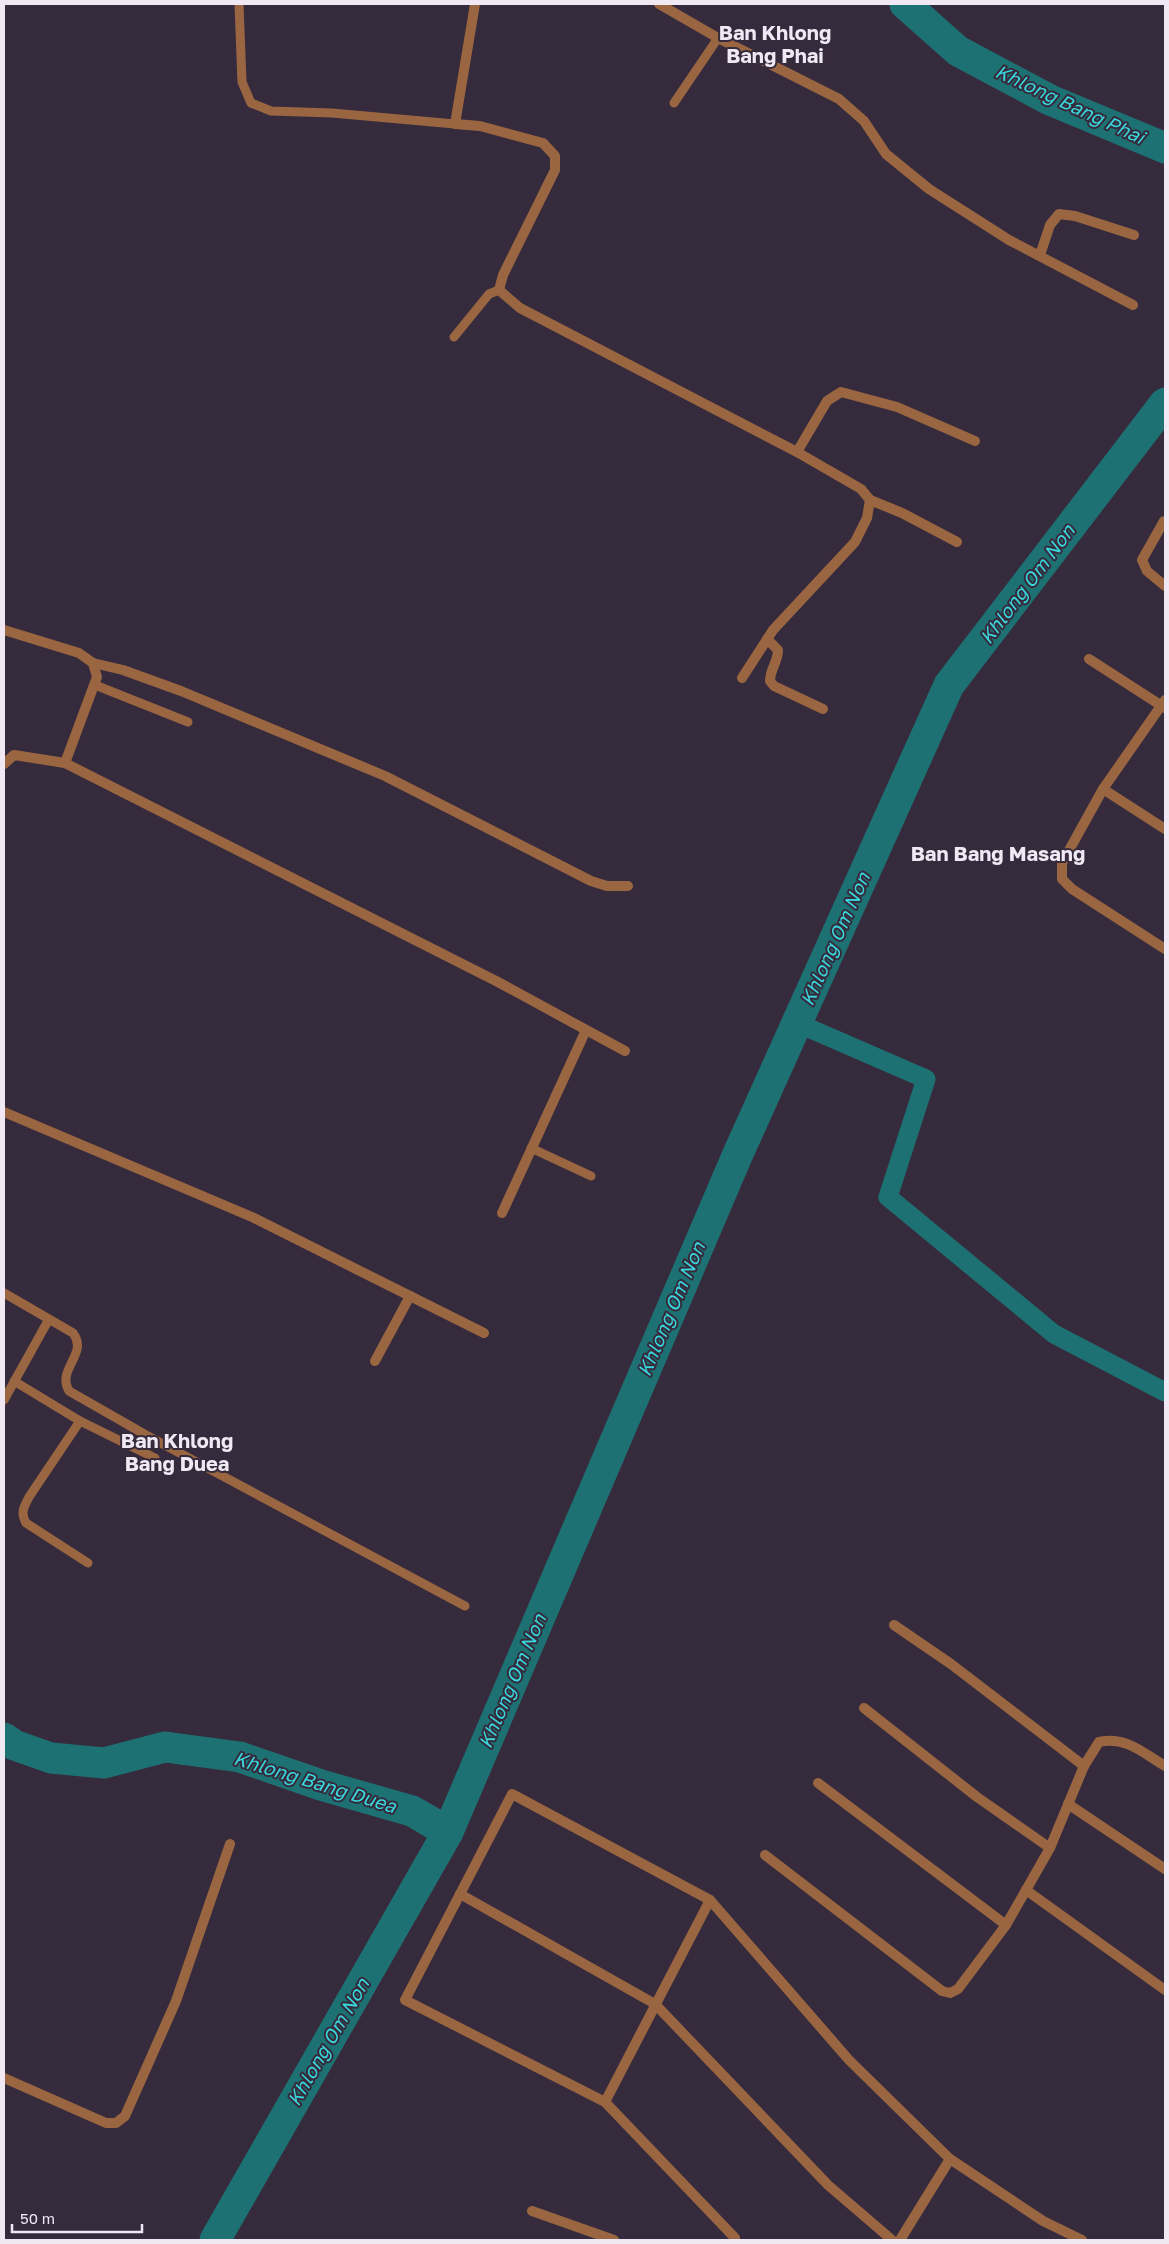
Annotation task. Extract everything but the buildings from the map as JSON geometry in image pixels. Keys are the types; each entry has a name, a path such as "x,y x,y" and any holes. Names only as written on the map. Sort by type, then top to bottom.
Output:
{"street":[{"path":"475,4 455,124 480,126 542,143 555,156 555,170 503,276 499,290 520,308 797,452 860,489 870,500 902,513 957,542"},
{"path":"659,4 718,38 840,99 864,122 886,154 929,189 1009,240 1133,305"},
{"path":"1040,255 1050,225 1059,214 1075,216 1134,235"},
{"path":"797,452 827,402 841,392 897,407 975,441"},
{"path":"742,678 773,630 855,542 866,518 870,500"},
{"path":"1164,521 1142,560 1147,571 1165,586"},
{"path":"4,630 79,652 93,663 122,670 182,691 385,776 591,881 607,886 628,886"},
{"path":"768,639 778,650 778,660 770,670 770,681 774,686 823,709"},
{"path":"1090,659 1164,705 1103,789 1062,863 1062,879 1072,889 1165,949"},
{"path":"65,763 96,685 97,677 93,663"},
{"path":"4,764 14,755 65,763 498,982 625,1051"},
{"path":"1103,789 1165,829"},
{"path":"502,1213 586,1030"},
{"path":"4,1112 252,1217 484,1333"},
{"path":"376,1361 410,1296"},
{"path":"894,1625 951,1664 1084,1766"},
{"path":"864,1708 976,1797 1050,1848"},
{"path":"765,1855 942,1991 950,1993 958,1989 1006,1925 1050,1848 1084,1766 1099,1742 1113,1739 1128,1743 1165,1766"},
{"path":"818,1783 1006,1925"},
{"path":"735,2238 605,2102 405,2000 512,1794 710,1900 849,2060 950,2159 1043,2221 1082,2240"},
{"path":"1068,1804 1165,1869"},
{"path":"4,2078 106,2123 116,2123 124,2116 176,2001 230,1844"},
{"path":"1026,1890 1165,1990"},
{"path":"460,1894 656,2004 828,2185 892,2240"},
{"path":"605,2102 710,1900"},
{"path":"900,2240 950,2159"},
{"path":"532,2210 614,2240"}],"lane":[{"path":"239,4 242,82 251,103 271,111 332,113 455,124"},
{"path":"674,103 718,38"},
{"path":"454,337 489,294 499,290"},
{"path":"96,685 188,722"},
{"path":"532,1148 591,1176"},
{"path":"4,1292 73,1333 78,1339 78,1348 65,1376 64,1384 68,1391 155,1440 465,1606"},
{"path":"4,1400 49,1319"},
{"path":"14,1381 80,1421 155,1458"},
{"path":"80,1421 22,1510 22,1517 26,1523 88,1563"}],"waterway":[{"name":"Khlong Bang Phai","path":"905,4 958,51 1050,100 1165,148"},
{"name":"Khlong Om Non","path":"215,2240 448,1832 737,1156 949,685 1165,403"},
{"name":"Khlong Om Non","path":"1162,407 1165,411"},
{"path":"797,1023 926,1079 888,1197 1054,1334 1165,1392"},
{"name":"Khlong Bang Duea","path":"4,1738 14,1745 51,1758 104,1763 165,1747 240,1757 321,1785 412,1811 448,1832"}],"district":[{"name":"Ban Khlong Bang Phai","path":"775,44"},
{"name":"Ban Bang Masang","path":"998,854"},
{"name":"Ban Khlong Bang Duea","path":"177,1452"}]}
